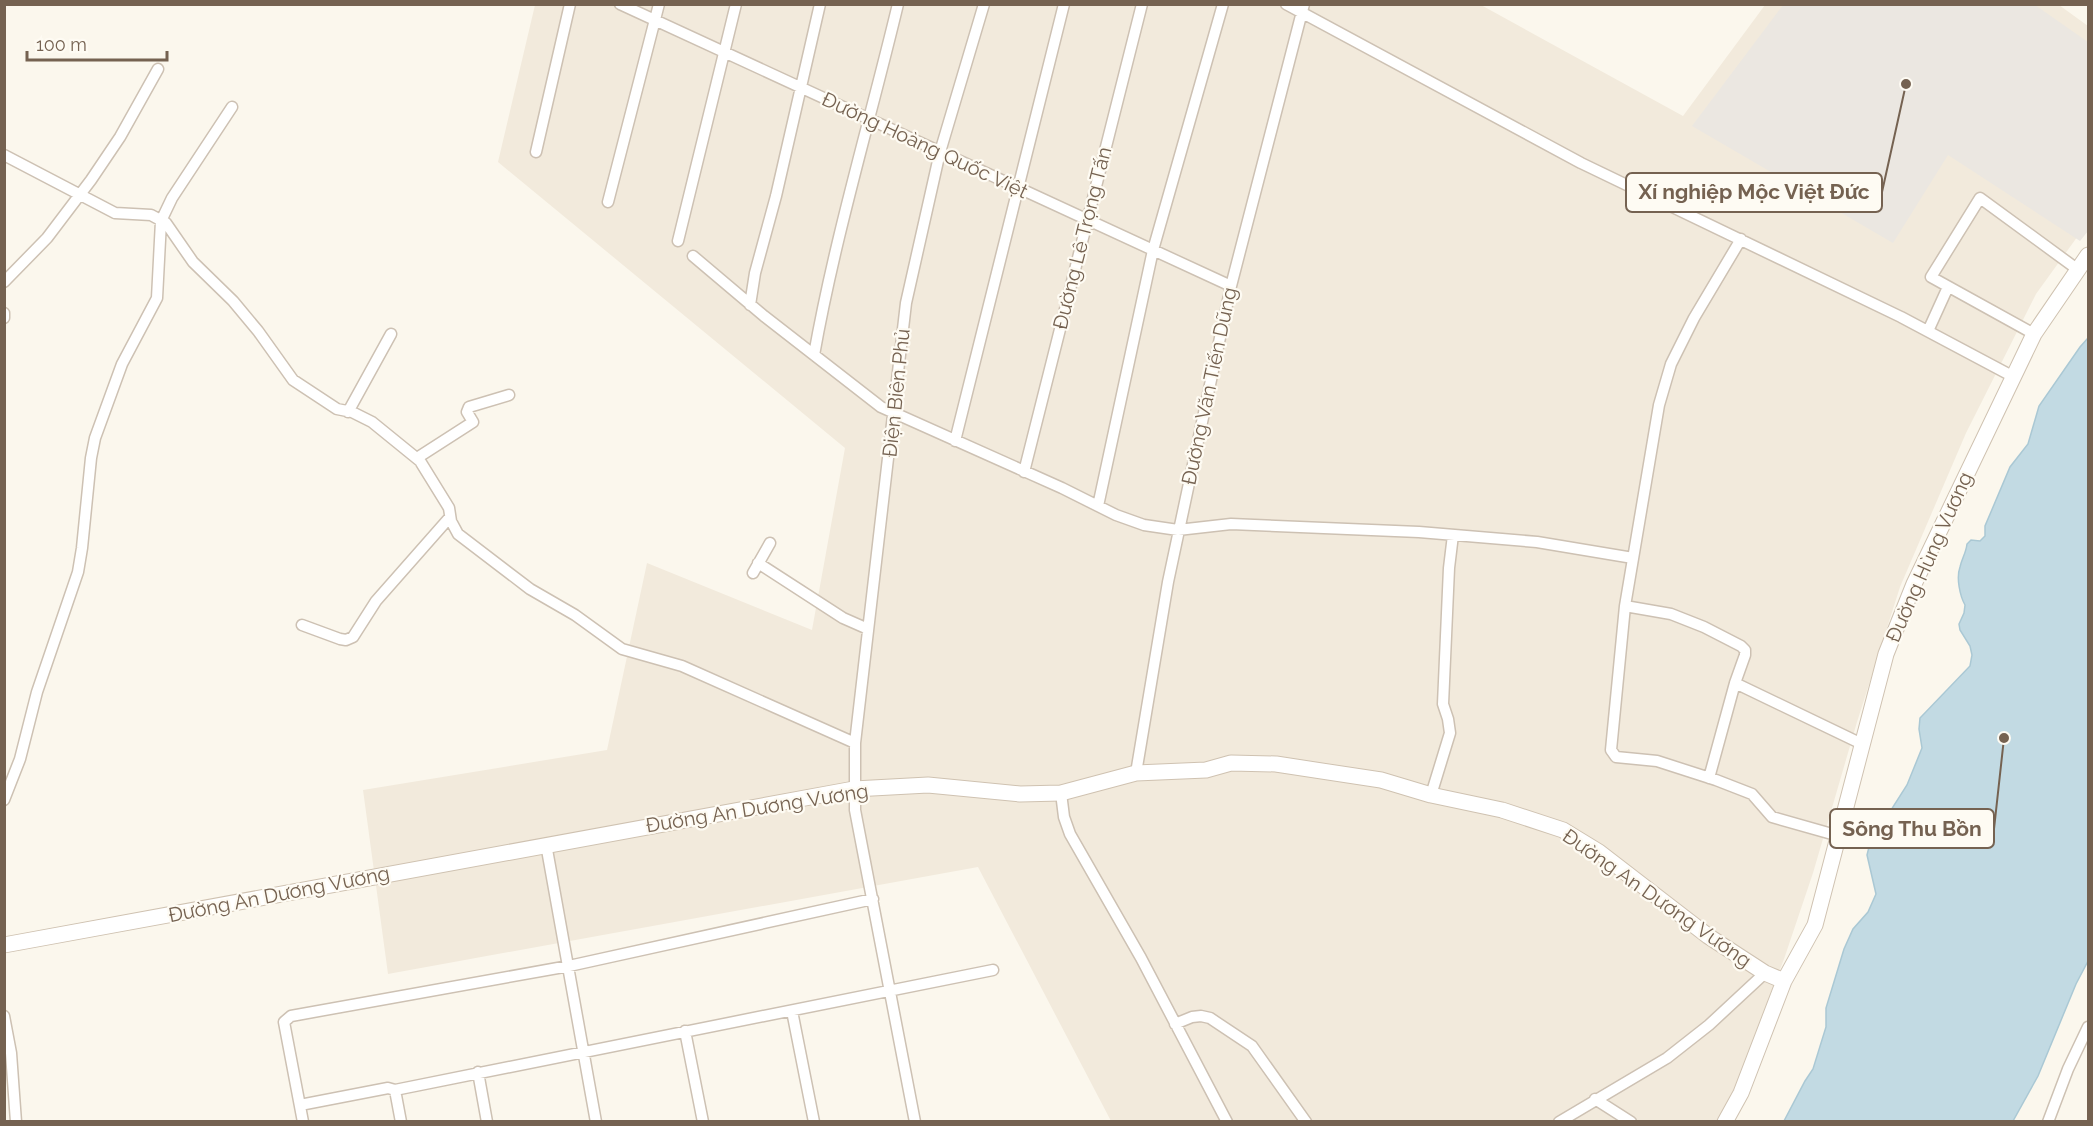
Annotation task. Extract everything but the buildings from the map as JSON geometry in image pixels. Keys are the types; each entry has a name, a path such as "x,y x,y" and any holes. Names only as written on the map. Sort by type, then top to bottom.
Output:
{"main road":[{"name":"Đường Hùng Vương","path":"1725,1122 1741,1093 1784,981 1815,925 1886,654 1914,584 2034,334 2088,255"},
{"name":"Đường An Dương Vương","path":"4,945 854,789 928,785 1020,794 1061,793 1136,773 1206,770 1231,763 1276,764 1381,780 1431,795 1502,810 1563,830 1599,852 1708,936 1765,973 1784,981"}],"street":[{"path":"536,152 570,4"},
{"name":"Đường Hoàng Quốc Việt","path":"620,4 1231,286"},
{"path":"609,202 659,4"},
{"path":"678,241 736,4"},
{"path":"750,305 757,266 776,196 820,4"},
{"path":"814,355 826,286 898,4"},
{"name":"Điện Biên Phủ","path":"915,1122 855,810 855,743 906,303 940,152 984,4"},
{"path":"955,441 1064,4"},
{"name":"Đường Lê Trọng Tấn","path":"1024,472 1142,4"},
{"path":"1098,506 1153,250 1223,4"},
{"path":"1286,4 1304,9 1581,163 1928,331 2012,376"},
{"name":"Đường Văn Tiến Dũng","path":"1136,773 1178,530 1231,286 1304,9"},
{"path":"4,282 47,238 79,195 120,137 158,69"},
{"path":"4,800 20,759 37,693 79,565 95,438 122,364 157,298 161,221 172,198 232,107"},
{"path":"4,155 115,213 151,216 166,223 193,262 233,301 258,331 293,380 337,410 372,422 417,458 449,508 450,517 458,534 530,589 575,615 622,649 682,666 855,743"},
{"path":"2034,334 1931,277 1980,198 2077,269"},
{"path":"1741,240 1694,318 1671,364 1659,405 1625,606 1612,752 1616,757 1658,760 1709,778 1752,794 1772,817 1839,836"},
{"path":"693,256 750,305 876,404 1144,525 1178,530 1231,524 1453,535 1537,542 1633,558"},
{"path":"1928,331 1948,287"},
{"path":"348,412 390,334"},
{"path":"417,458 473,422 467,412 469,407 509,395"},
{"path":"302,625 340,639 350,640 376,602 450,517"},
{"path":"1431,795 1450,733 1443,704 1449,568 1453,535"},
{"path":"770,543 756,568 843,618 868,629"},
{"path":"1625,606 1671,614 1704,627 1741,646 1746,653 1735,682 1709,778"},
{"path":"1735,682 1821,726 1862,744"},
{"path":"1061,793 1064,817 1070,834 1141,958 1227,1122"},
{"path":"546,844 596,1122"},
{"path":"303,1122 285,1022 287,1017 569,966 873,899"},
{"path":"300,1105 388,1088 395,1090 993,970"},
{"path":"1559,1122 1666,1058 1709,1025 1765,973"},
{"path":"792,1011 814,1122"},
{"path":"4,1017 11,1053 16,1122"},
{"path":"1175,1024 1192,1017 1210,1018 1252,1046 1306,1122"},
{"path":"2048,1122 2088,1027"},
{"path":"686,1030 703,1122"},
{"path":"478,1072 487,1122"},
{"path":"395,1090 400,1122"},
{"path":"1595,1099 1631,1122"}],"shaded area":[{"path":"535,5 1481,5 1683,116 1765,5 2059,5 2088,26 2088,222 2036,294 1966,433 1900,587 1857,722 1813,873 1784,959 1755,1034 1729,1121 1111,1121 978,867 388,974 363,790 607,750 647,563 812,630 845,448 498,162"},
{"path":"1783,5 2035,5 2088,42 2088,231 2080,241 1948,155 1893,243 1692,126"}],"water":[{"path":"2088,338 2088,961 2076,984 2038,1076 2013,1121 1784,1121 1813,1069 1826,1027 1826,1008 1844,949 1853,929 1868,912 1876,894 1867,855 1870,843 1907,785 1922,748 1920,718 1970,666 1972,655 1970,646 1959,624 1965,605 1958,576 1967,544 1971,540 1980,541 1985,536 1985,526 2010,467 2028,444 2039,406"}],"place":[{"name":"Xí nghiệp Mộc Việt Đức","path":"1906,84"},
{"name":"Sông Thu Bồn","path":"2004,738"}]}
